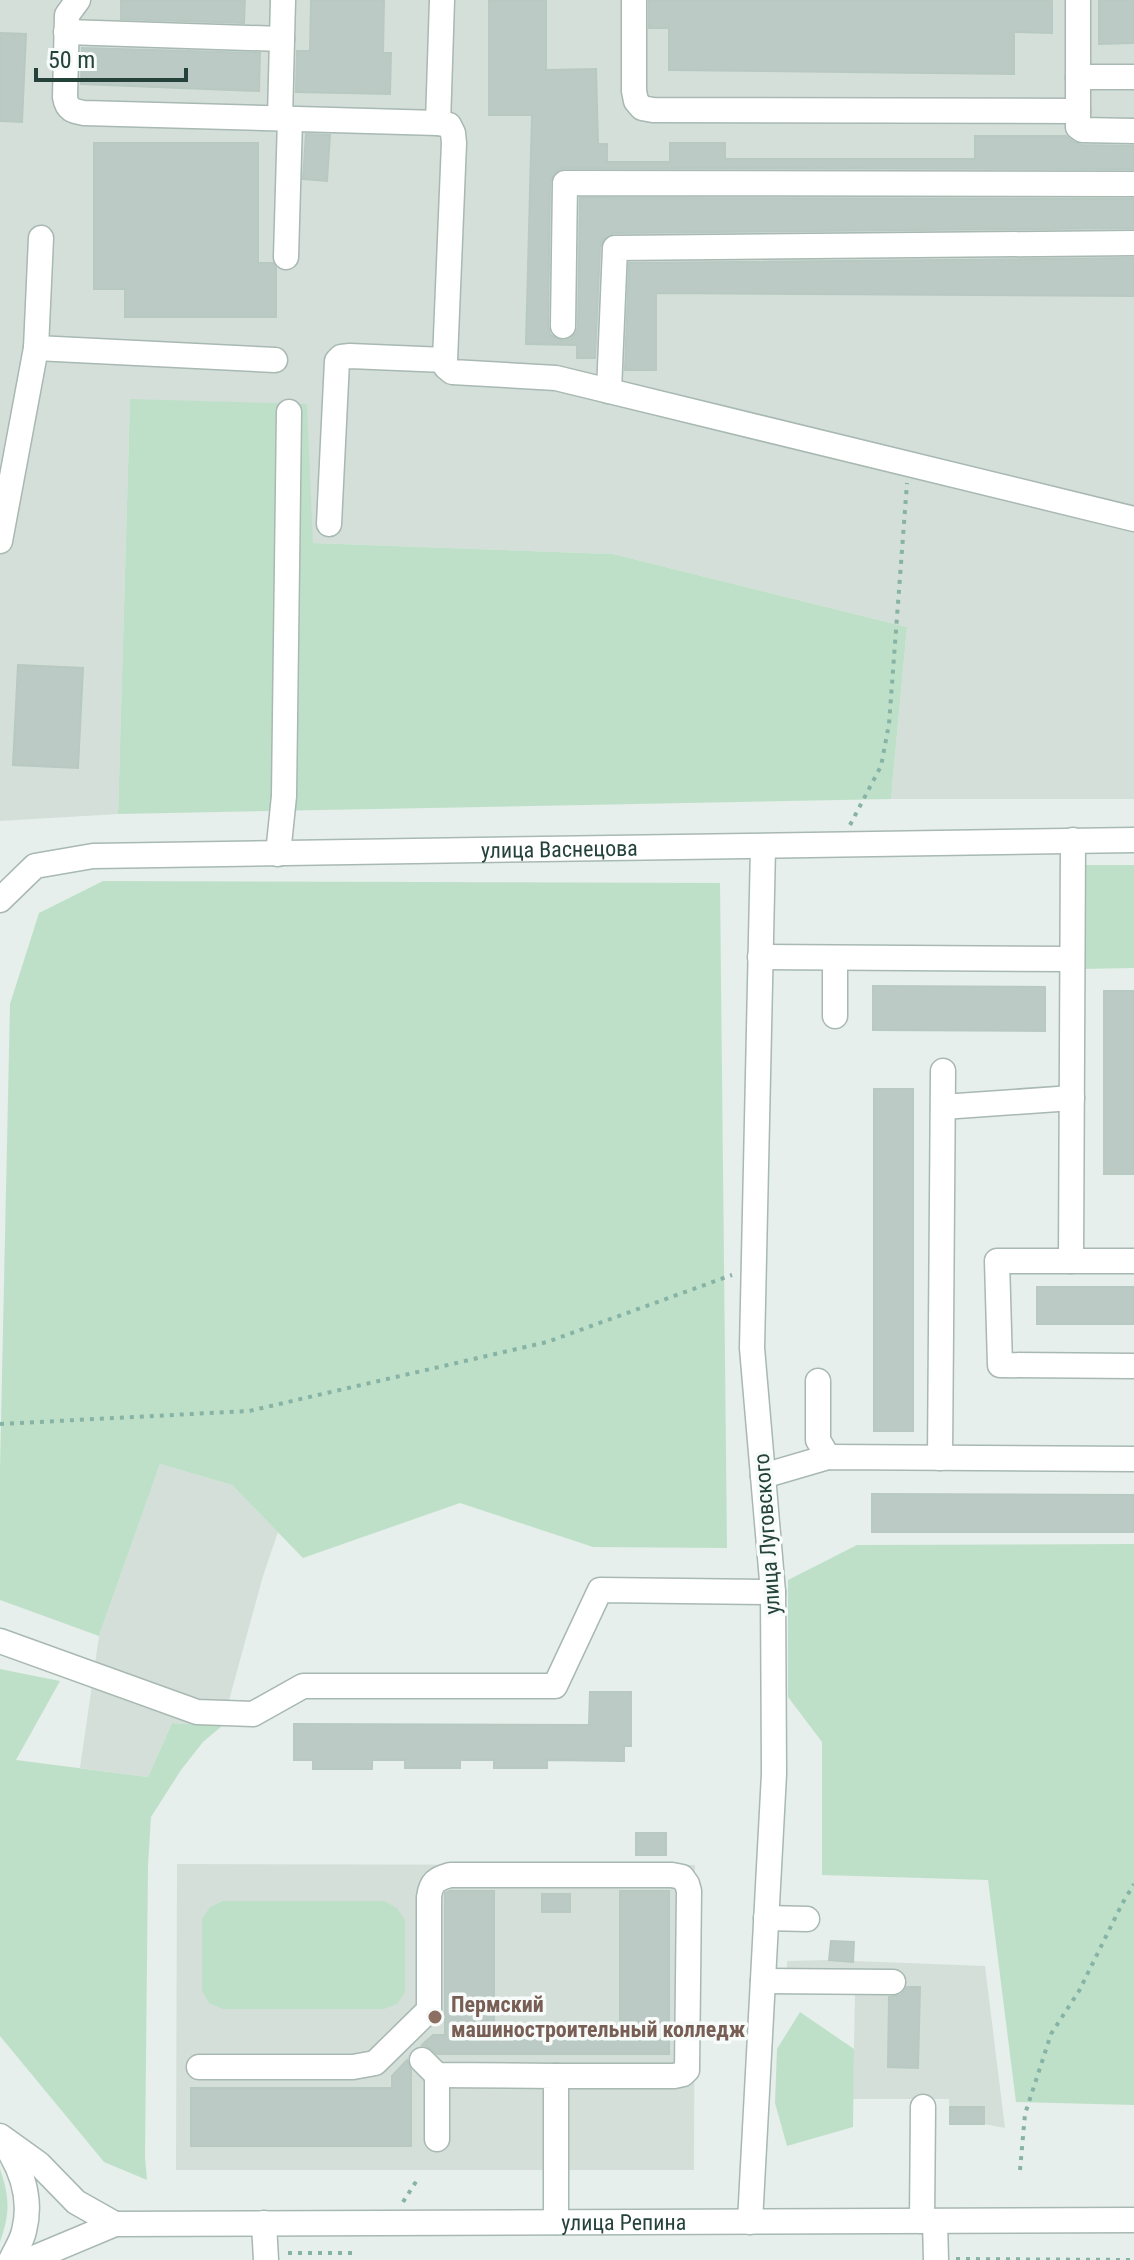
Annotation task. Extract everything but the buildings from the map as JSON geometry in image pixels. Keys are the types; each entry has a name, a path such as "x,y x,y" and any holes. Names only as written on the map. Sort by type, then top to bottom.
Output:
{"street":[{"path":"78,0 67,15 66,32 65,97 66,105 72,111 449,125 454,143 445,360 446,367 452,372 556,378 1134,519"},
{"path":"283,0 286,257"},
{"path":"438,123 442,0"},
{"path":"634,0 634,91 636,101 642,108 1078,111"},
{"path":"1078,0 1078,127 1082,130 1134,131"},
{"path":"66,32 282,39"},
{"path":"1078,77 1134,77"},
{"path":"563,326 565,183 1134,184"},
{"path":"0,541 36,348 41,238"},
{"path":"609,391 615,248 1134,243"},
{"path":"36,348 275,360"},
{"path":"329,524 337,361 350,356 445,360"},
{"path":"278,854 284,796 289,412"},
{"path":"1071,1261 1073,840"},
{"name":"улица Васнецова","path":"5,885 35,866 93,856 1134,840"},
{"name":"улица Луговского","path":"750,2222 774,1774 773,1592 752,1348 763,847"},
{"path":"760,957 1072,959"},
{"path":"835,958 835,1016"},
{"path":"940,1458 943,1071"},
{"path":"943,1107 1072,1098"},
{"path":"1134,1261 997,1261 1000,1365 1134,1366"},
{"path":"818,1381 818,1440 828,1457"},
{"path":"763,1476 828,1457 1134,1459"},
{"path":"0,1641 197,1712 253,1714 303,1686 555,1686 600,1590 773,1592"},
{"path":"199,2067 366,2066 419,2057 556,2076 683,2074 687,2070 689,1891 682,1877 450,1875 437,1879 430,1886 429,2010 419,2057 437,2139"},
{"path":"766,1918 807,1919"},
{"path":"763,1981 893,1982"},
{"path":"556,2076 556,2222"},
{"path":"923,2107 928,2221 936,2260"},
{"path":"0,2138 39,2164 76,2202 115,2224"},
{"path":"0,2138 19,2166 27,2198 24,2232 11,2260"},
{"name":"улица Репина","path":"115,2224 1134,2220"},
{"path":"264,2223 274,2256"},
{"path":"29,2260 115,2224"}],"path":[{"path":"839,845 881,766 889,724 909,464"},
{"path":"0,1424 249,1411 547,1342 753,1268"},
{"path":"1020,2170 1025,2114 1051,2034 1079,1991 1134,1884"},
{"path":"402,2205 419,2177"},
{"path":"274,2256 352,2253"},
{"path":"936,2260 1134,2260"}],"shaded area":[{"path":"0,0 1134,0 1134,799 891,799 907,627 613,554 313,543 130,399 118,814 0,821"},
{"path":"160,1464 232,1485 278,1532 222,1726 172,1723 148,1777 80,1768 99,1636"},
{"name":"Пермский машиностроительный колледж","path":"177,1864 695,1865 694,2170 176,2170"},
{"path":"787,1961 985,1966 1005,2128 984,2124 950,2124 949,2099 853,2099 855,1993 787,1992"}],"green space":[{"path":"130,399 307,404 313,543 613,554 907,627 891,799 118,814"},
{"path":"1078,865 1134,865 1134,968 1080,969"},
{"path":"103,881 720,883 727,1548 593,1547 460,1503 303,1558 232,1485 160,1464 99,1636 0,1600 10,1004 39,913"},
{"path":"1134,1544 1134,2105 1016,2102 988,1880 822,1875 822,1742 788,1697 788,1580 857,1545"},
{"path":"0,1669 60,1681 16,1760 148,1777 172,1723 222,1726 203,1742 181,1770 151,1817 148,1865 147,2180 104,2162 0,2036"},
{"path":"223,1901 384,1901 397,1908 405,1920 405,1992 397,2004 384,2009 223,2009 209,2003 202,1991 202,1919 210,1907"},
{"path":"800,2012 854,2049 853,2127 787,2146 775,2103 777,2049"},
{"path":"0,2169 8,2206 0,2242"}],"place":[{"name":"Пермский машиностроительный колледж","path":"435,2017"}]}
